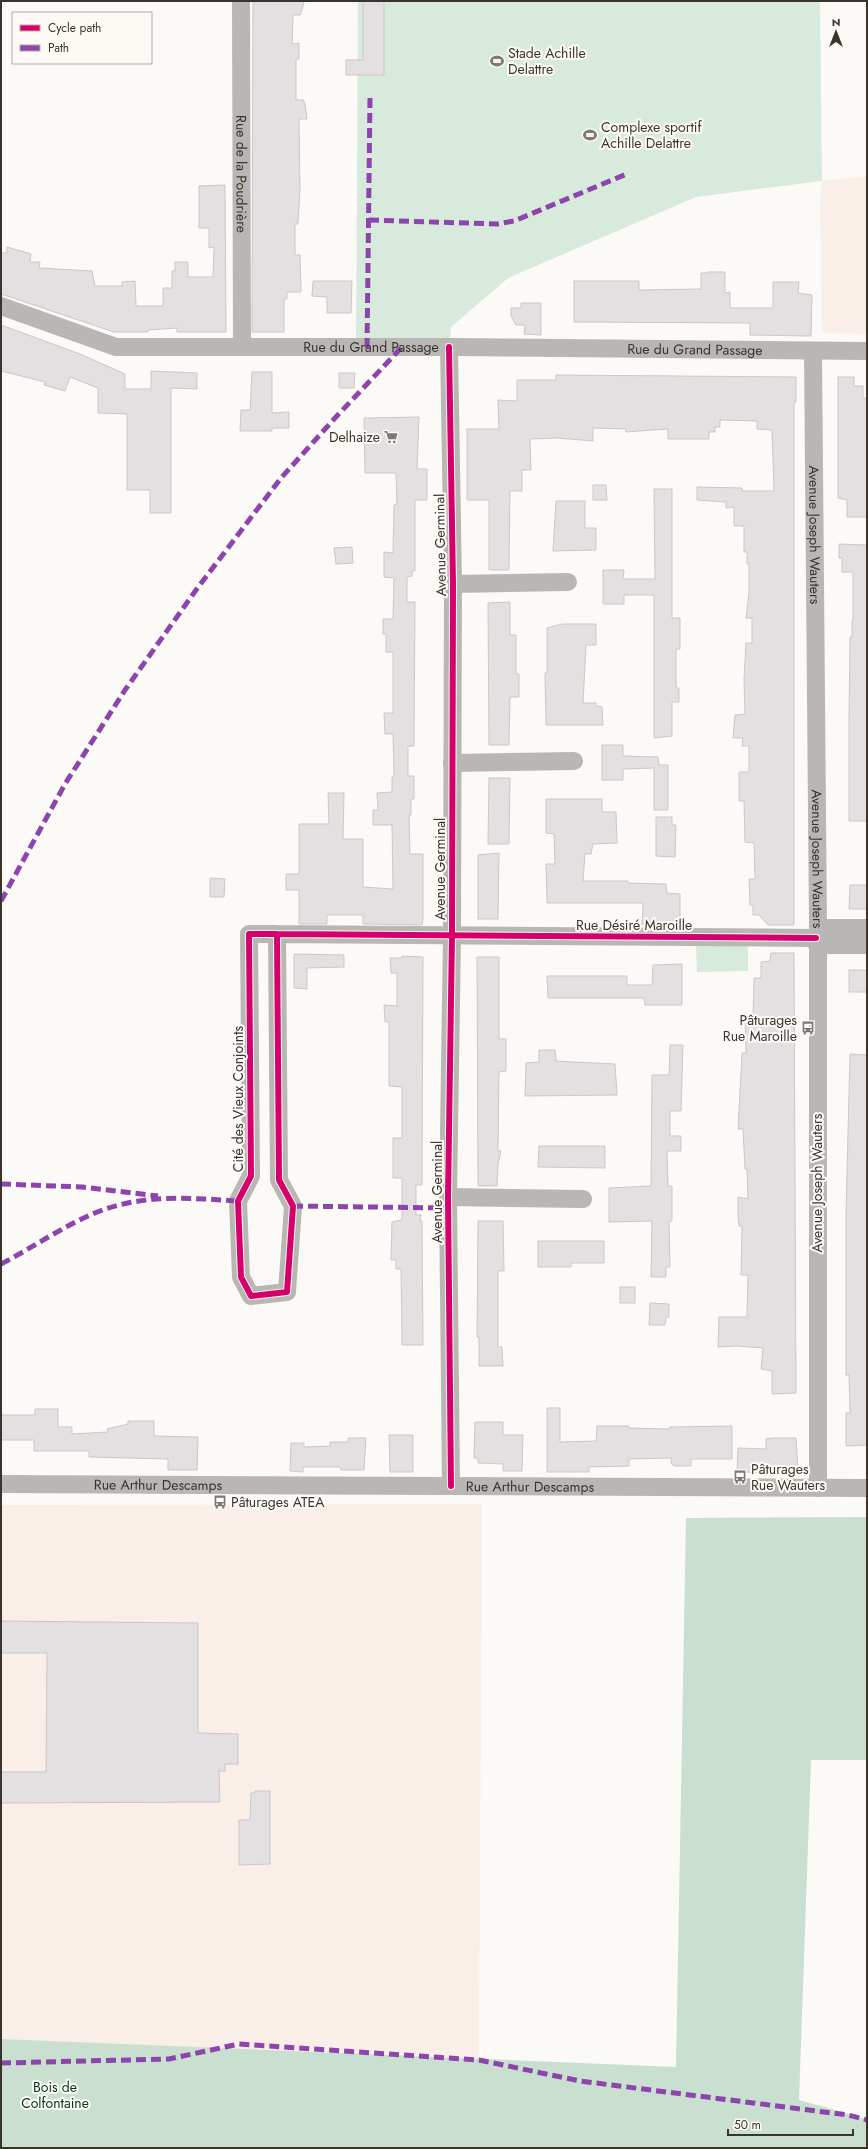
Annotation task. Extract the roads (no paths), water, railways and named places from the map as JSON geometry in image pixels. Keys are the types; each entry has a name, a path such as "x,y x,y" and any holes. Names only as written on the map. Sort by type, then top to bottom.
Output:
{"street":[{"name":"Rue de la Poudrière","path":"241,1 242,347"},
{"name":"Rue du Grand Passage","path":"1,306 116,347 449,347 867,351"},
{"name":"Avenue Germinal","path":"449,347 453,584 452,935 448,1197 451,1486"},
{"name":"Avenue Joseph Wauters","path":"813,351 817,937 818,1488"},
{"name":"Avenue Germinal","path":"453,584 568,582"},
{"path":"452,763 574,761"},
{"path":"817,937 867,928"},
{"name":"Cité des Vieux Conjoints","path":"277,934 279,1180 293,1206 287,1292 251,1296 241,1277 238,1202 251,1176 250,934 277,934 452,935"},
{"name":"Rue Désiré Maroille","path":"452,935 817,937"},
{"path":"817,937 867,945"},
{"name":"Avenue Germinal","path":"448,1197 583,1199"},
{"name":"Rue Arthur Descamps","path":"1,1484 867,1488"}],"place":[{"name":"Stade Achille Delattre","path":"497,61"},
{"name":"Complexe sportif Achille Delattre","path":"590,135"},
{"name":"Delhaize","path":"391,437"},
{"name":"Pâturages Rue Maroille","path":"808,1028"},
{"name":"Pâturages Rue Wauters","path":"740,1477"},
{"name":"Pâturages ATEA","path":"220,1502"}],"park label":[{"name":"Bois de Colfontaine","path":"55,2096"}]}
